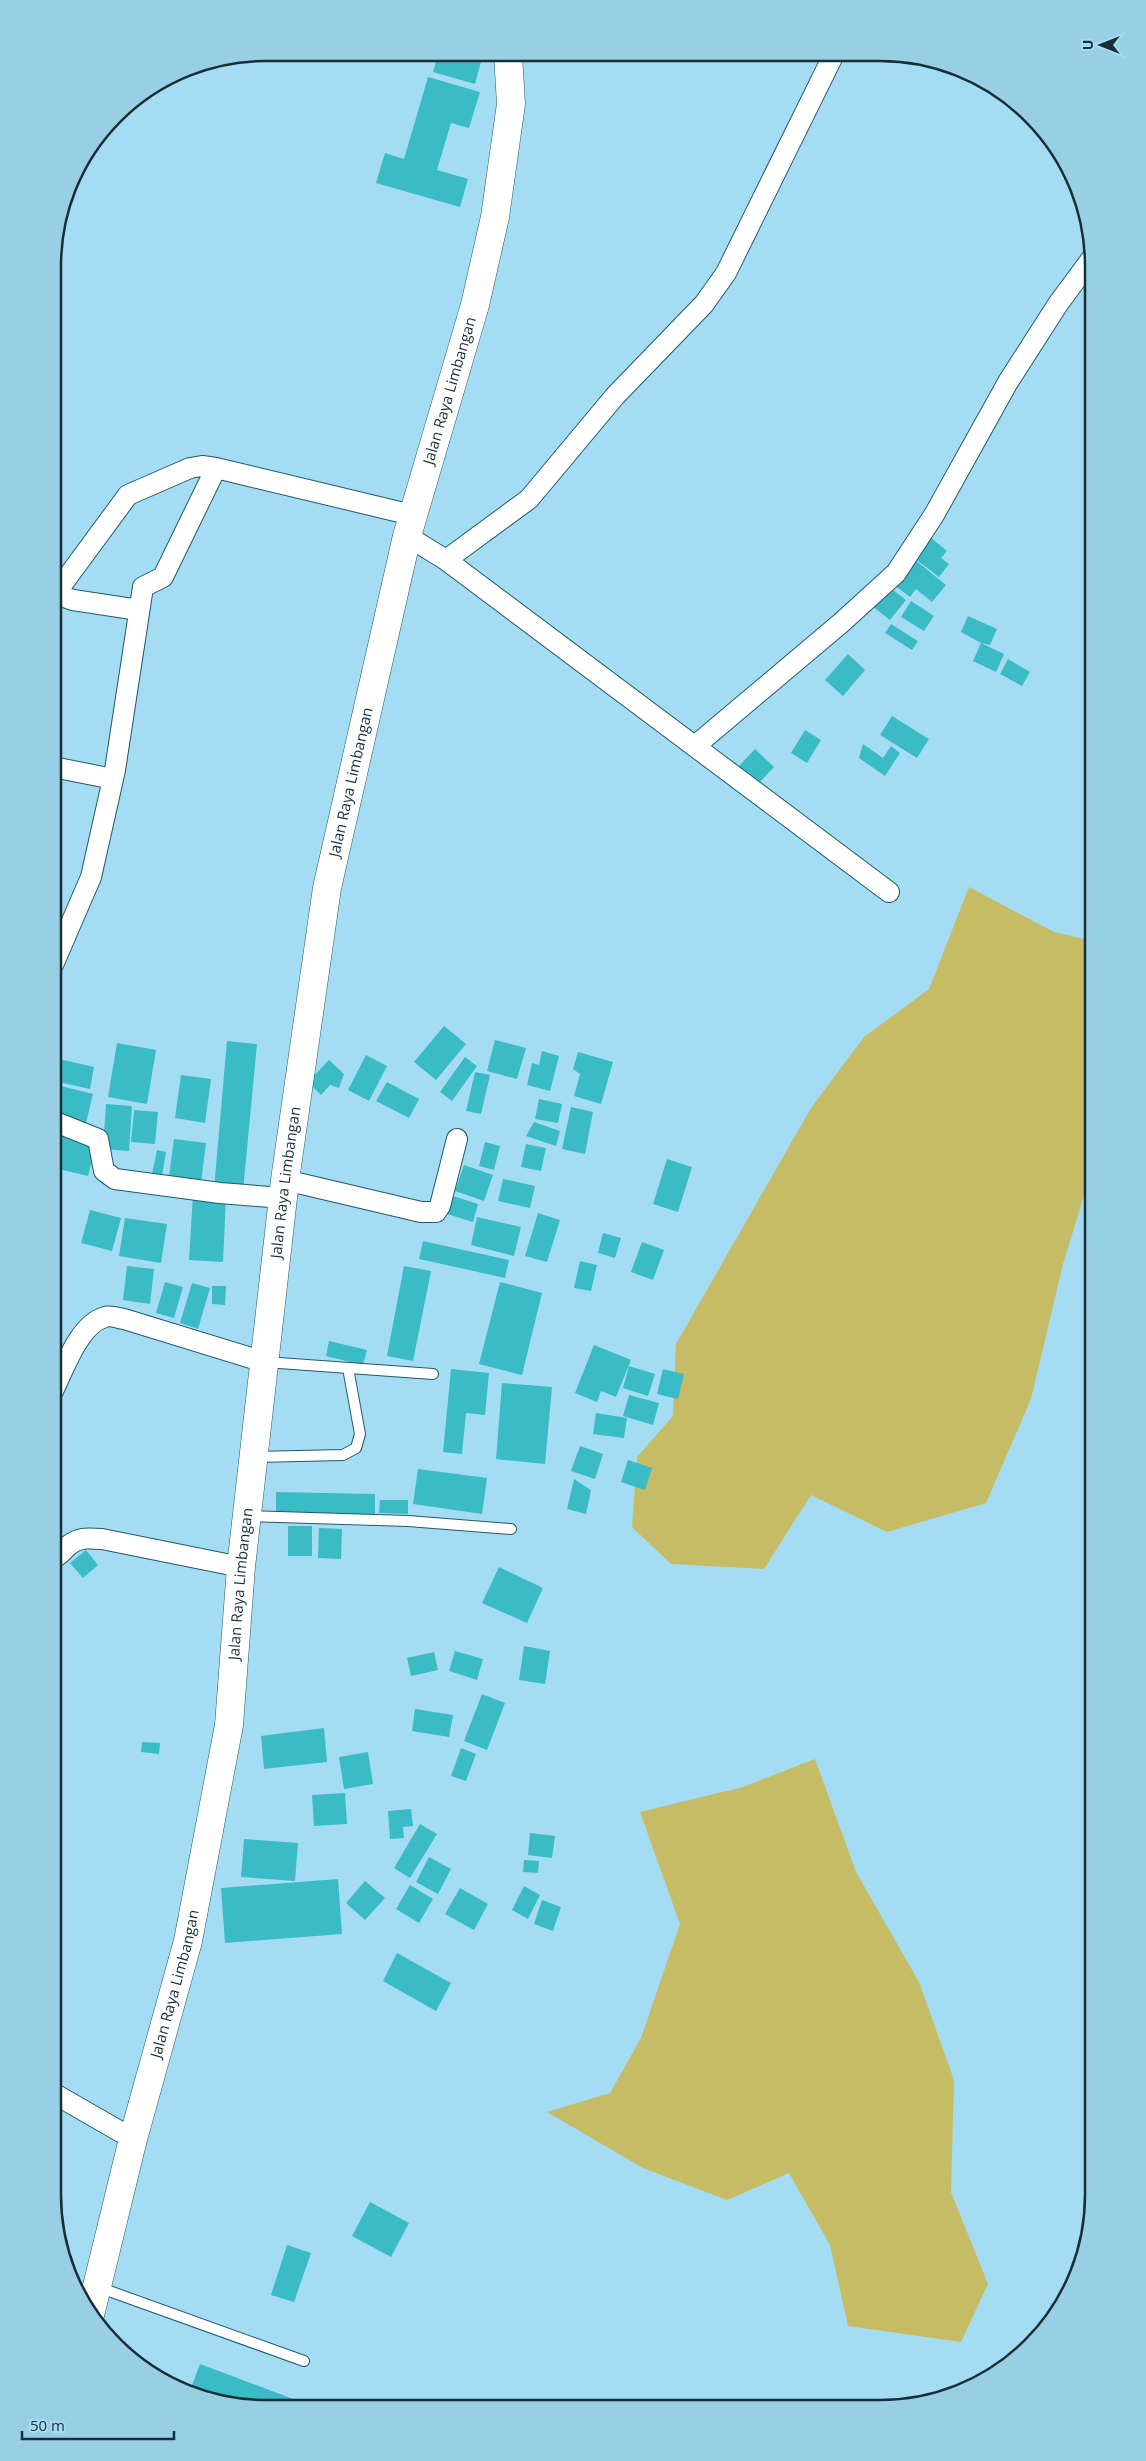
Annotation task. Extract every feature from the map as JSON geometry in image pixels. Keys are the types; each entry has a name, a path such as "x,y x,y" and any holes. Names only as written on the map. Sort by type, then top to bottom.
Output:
{"highway":[{"name":"Jalan Raya Limbangan","path":"93,2304 133,2139 188,1941 226,1744 241,1567 284,1189 327,888 409,526 475,305 494,217 511,104 508,61"}],"street":[{"path":"446,560 530,498 615,396 713,294 726,273 831,61"},
{"path":"695,746 841,623 896,573 934,515 1008,382 1058,304 1085,267"},
{"path":"61,585 128,495 190,468 202,466 216,468 409,526 446,560 889,892"},
{"path":"61,946 91,877 113,779 144,584 163,578 216,468"},
{"path":"61,596 73,600 139,610"},
{"path":"61,769 113,779"},
{"path":"61,1124 98,1140 104,1170 115,1179 220,1193 284,1189 420,1212 436,1212 440,1206 457,1139"},
{"path":"61,1375 82,1333 94,1321 107,1316 124,1319 264,1362"},
{"path":"61,1553 69,1544 82,1538 102,1539 241,1567"},
{"path":"61,2098 133,2139"}],"lane":[{"path":"264,1362 433,1374"},
{"path":"255,1457 343,1455 356,1448 360,1434 348,1368"},
{"path":"248,1516 399,1520 511,1529"},
{"path":"97,2287 304,2361"}],"shaded area":[{"path":"969,887 1054,932 1085,939 1085,1192 1063,1264 1031,1399 986,1503 887,1532 811,1495 764,1569 671,1564 632,1527 637,1457 673,1416 676,1344 811,1108 864,1037 929,989"},
{"path":"815,1759 856,1872 919,1982 954,2080 951,2192 988,2284 961,2342 848,2326 830,2245 789,2173 727,2200 643,2168 547,2112 610,2093 641,2038 680,1924 640,1812 743,1787"}],"building":[{"path":"436,61 481,61 475,84 433,72"},
{"path":"428,77 480,92 469,128 451,123 437,170 468,179 460,207 376,183 385,153 404,159"},
{"path":"930,537 947,551 941,558 949,564 939,577 914,558"},
{"path":"914,559 946,585 932,602 916,589 910,597 894,585"},
{"path":"888,586 906,600 890,620 872,606"},
{"path":"911,601 934,616 924,631 901,617"},
{"path":"968,616 997,629 990,645 981,643 961,632"},
{"path":"891,624 918,641 912,650 885,633"},
{"path":"981,643 1004,654 996,672 973,661"},
{"path":"848,654 865,670 843,696 825,680"},
{"path":"1008,659 1030,672 1022,686 1000,674"},
{"path":"892,716 929,739 917,758 880,735"},
{"path":"805,730 821,740 807,763 791,753"},
{"path":"863,744 883,758 891,746 900,753 885,776 859,758"},
{"path":"755,749 774,767 758,784 739,766"},
{"path":"444,1026 466,1044 436,1080 414,1062"},
{"path":"495,1040 526,1048 517,1079 487,1071"},
{"path":"227,1041 257,1044 243,1191 214,1189"},
{"path":"117,1043 156,1050 147,1104 108,1097"},
{"path":"542,1051 559,1056 550,1091 527,1085 532,1063 539,1065"},
{"path":"578,1052 613,1062 601,1104 574,1096 580,1074 573,1069"},
{"path":"366,1055 387,1066 369,1101 348,1090"},
{"path":"465,1057 477,1066 452,1101 440,1092"},
{"path":"61,1059 94,1067 90,1089 61,1083"},
{"path":"329,1060 344,1074 339,1088 330,1085 321,1095 308,1082"},
{"path":"475,1072 490,1075 481,1114 466,1111"},
{"path":"181,1075 211,1079 205,1123 175,1118"},
{"path":"387,1082 419,1099 409,1118 376,1101"},
{"path":"61,1086 93,1094 85,1127 61,1121"},
{"path":"539,1099 562,1104 558,1123 535,1119"},
{"path":"106,1104 132,1106 129,1151 103,1149"},
{"path":"571,1107 593,1112 585,1154 562,1149"},
{"path":"134,1110 158,1112 155,1144 131,1142"},
{"path":"534,1122 560,1131 556,1146 526,1136"},
{"path":"63,1133 97,1141 88,1176 61,1170 61,1141"},
{"path":"174,1139 206,1143 201,1182 169,1177"},
{"path":"485,1142 500,1146 494,1170 479,1166"},
{"path":"526,1144 546,1148 541,1171 521,1167"},
{"path":"157,1150 166,1152 162,1176 152,1174"},
{"path":"667,1159 692,1167 678,1212 653,1204"},
{"path":"464,1165 493,1175 484,1201 455,1191"},
{"path":"503,1179 535,1186 530,1208 498,1201"},
{"path":"193,1195 226,1196 223,1262 189,1260"},
{"path":"453,1196 478,1204 473,1222 447,1214"},
{"path":"90,1210 121,1218 112,1251 81,1243"},
{"path":"538,1213 560,1220 547,1262 525,1256"},
{"path":"477,1217 521,1227 514,1256 471,1245"},
{"path":"125,1218 167,1224 161,1263 119,1256"},
{"path":"603,1233 621,1238 615,1258 598,1253"},
{"path":"423,1241 509,1260 505,1278 419,1259"},
{"path":"642,1242 664,1250 653,1280 631,1272"},
{"path":"580,1261 597,1265 591,1291 574,1288"},
{"path":"127,1266 154,1269 150,1304 123,1300"},
{"path":"404,1266 431,1271 413,1361 387,1356"},
{"path":"165,1282 183,1287 174,1318 156,1313"},
{"path":"500,1282 542,1293 522,1375 479,1364"},
{"path":"192,1283 210,1288 198,1329 180,1323"},
{"path":"212,1286 226,1286 225,1305 212,1304"},
{"path":"329,1341 367,1350 363,1365 326,1356"},
{"path":"594,1345 631,1360 616,1397 601,1391 597,1402 575,1393"},
{"path":"629,1366 655,1374 648,1396 623,1388"},
{"path":"451,1369 489,1373 485,1415 466,1413 462,1454 443,1452"},
{"path":"663,1369 684,1374 678,1399 657,1394"},
{"path":"502,1383 552,1387 545,1464 496,1459"},
{"path":"629,1395 659,1403 653,1425 623,1416"},
{"path":"596,1413 627,1418 624,1438 593,1434"},
{"path":"580,1446 603,1454 595,1479 571,1471"},
{"path":"628,1460 652,1468 645,1490 621,1482"},
{"path":"418,1469 487,1478 482,1514 413,1504"},
{"path":"574,1479 591,1490 586,1514 567,1509"},
{"path":"276,1492 375,1494 375,1516 276,1514"},
{"path":"380,1500 408,1500 408,1514 379,1513"},
{"path":"288,1526 312,1526 312,1556 288,1556"},
{"path":"319,1528 342,1529 341,1559 318,1558"},
{"path":"86,1550 98,1565 83,1578 70,1563"},
{"path":"499,1567 543,1588 527,1623 482,1603"},
{"path":"524,1646 550,1651 545,1684 519,1680"},
{"path":"455,1651 483,1659 477,1680 449,1671"},
{"path":"434,1652 438,1670 411,1676 407,1658"},
{"path":"482,1694 505,1703 487,1750 464,1741"},
{"path":"415,1709 453,1715 449,1737 412,1731"},
{"path":"324,1728 327,1762 264,1769 261,1736"},
{"path":"142,1742 160,1743 159,1754 141,1752"},
{"path":"461,1748 476,1754 466,1781 451,1776"},
{"path":"368,1752 373,1784 344,1789 339,1757"},
{"path":"345,1793 347,1824 314,1826 312,1795"},
{"path":"411,1809 413,1826 403,1827 404,1838 390,1839 388,1811"},
{"path":"420,1824 437,1834 410,1878 394,1868"},
{"path":"530,1833 555,1836 552,1858 528,1855"},
{"path":"244,1839 298,1843 295,1881 241,1877"},
{"path":"429,1857 451,1869 438,1894 416,1882"},
{"path":"524,1860 539,1861 538,1873 523,1872"},
{"path":"338,1879 342,1934 225,1943 221,1888"},
{"path":"365,1881 385,1898 365,1920 346,1903"},
{"path":"410,1885 433,1899 419,1923 396,1909"},
{"path":"524,1886 540,1895 528,1919 512,1910"},
{"path":"460,1888 488,1904 474,1930 445,1914"},
{"path":"542,1900 561,1907 553,1931 534,1924"},
{"path":"397,1953 451,1983 436,2011 383,1981"},
{"path":"370,2202 409,2223 391,2257 352,2236"},
{"path":"287,2245 311,2253 294,2302 271,2295"},
{"path":"200,2364 296,2400 239,2398 213,2393 192,2386"}]}
